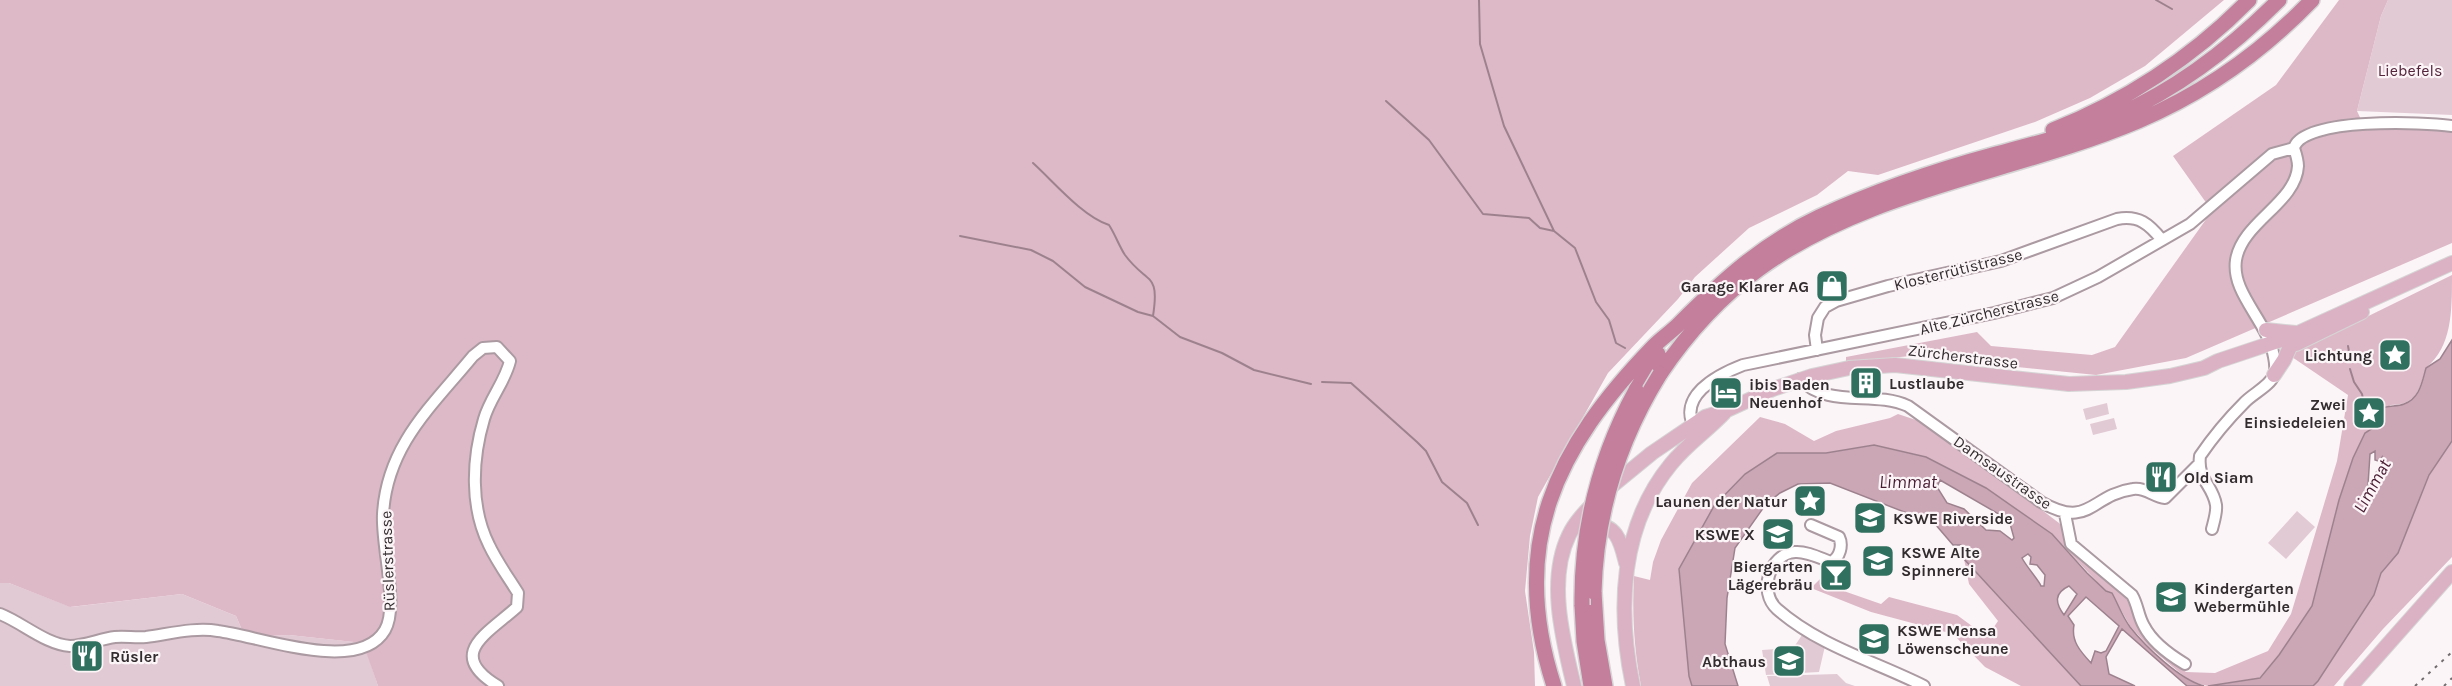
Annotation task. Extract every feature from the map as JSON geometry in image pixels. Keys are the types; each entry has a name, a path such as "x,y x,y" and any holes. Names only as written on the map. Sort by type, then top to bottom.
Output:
{"highway":[{"path":"1552,679 1544,652 1537,610 1536,571 1540,533 1553,490 1579,439 1614,392 1654,347 1679,325 1709,292 1767,246 1800,227 1870,196 1997,153 2094,112 2143,84 2198,45 2249,0"},
{"path":"1997,153 2027,148 2080,130 2152,99 2215,56 2279,0"},
{"path":"1605,686 1597,640 1594,592 1600,529 1613,474 1633,423 1660,374 1693,329 1719,303 1760,268 1790,248 1823,231 1875,209 2102,134 2155,113 2204,87 2235,67 2313,0"},
{"path":"1592,686 1584,641 1582,605 1585,545 1596,490 1614,436 1636,390 1679,325"}],"main road":[{"path":"2272,348 2298,333 2452,263"},
{"path":"2272,348 2290,347 2331,329 2394,296 2410,283"},
{"path":"2266,330 2298,333"},
{"path":"2274,375 2290,347"},
{"name":"Zürcherstrasse","path":"1696,430 1705,417 1725,411 1749,399 1800,379 1849,368 1906,366 2037,381 2096,384 2149,380 2204,368 2218,361 2272,348"},
{"path":"1574,686 1559,601 1559,575 1568,537 1584,513 1632,468 1696,430"},
{"path":"1633,686 1625,629 1627,568 1636,527 1649,497 1696,430"},
{"path":"1564,552 1585,529 1602,526 1611,529 1617,535 1627,568"},
{"path":"2351,686 2452,572"}],"street":[{"path":"2212,529 2216,507 2212,493 2200,472 2200,456 2244,402 2274,375 2272,348 2266,330 2240,288 2236,273 2237,258 2246,236 2273,209 2293,181 2298,164 2294,148 2298,141 2305,136 2349,126 2417,123 2452,126"},
{"name":"Alte Zürcherstrasse","path":"1696,430 1691,411 1697,394 1720,374 1743,365 2037,303 2081,287 2162,240 2209,209 2272,154 2294,148"},
{"name":"Klosterrütistrasse","path":"1817,350 1816,328 1821,312 1830,304 1862,293 2001,261 2117,219 2129,217 2144,221 2162,240"},
{"name":"Rüslerstrasse","path":"0,615 49,639 71,646 116,637 143,637 201,630 219,631 271,644 330,651 354,652 373,645 384,632 390,615 383,515 386,488 394,461 417,422 473,356 483,348 497,346 510,361 506,377 492,396 484,420 475,458 475,482 478,509 488,543 518,593 518,600 517,607 480,639 472,652 471,661 476,669 498,686"},
{"name":"Damsaustrasse","path":"1800,379 1817,392 1895,402 1908,406 2041,502 2065,514 2083,511 2131,489 2145,490 2165,498 2199,464"},
{"path":"2065,514 2071,544 2132,595 2149,634 2185,664"},
{"path":"1811,525 1839,537 1841,546 1838,555 1831,562 1798,552 1781,557 1771,570 1767,584 1771,603 1790,619 1830,645 1924,686"}],"green space":[{"name":"Liebefels","path":"2388,0 2452,0 2452,115 2357,111 2381,16"},
{"path":"2107,403 2109,414 2086,420 2083,409"},
{"path":"2114,418 2117,429 2093,435 2090,424"},
{"path":"2297,511 2315,527 2286,559 2268,543"},
{"path":"0,583 9,583 71,607 182,594 236,616 245,637 289,635 364,643 378,686 0,686"},
{"path":"1804,632 1825,646 1819,672 1766,675 1762,650 1793,648 1791,657 1785,656 1784,665 1792,666 1794,647"},
{"path":"1837,674 1846,683 1855,686 1770,686 1767,676"}],"shaded area":[{"path":"0,0 2224,0 2145,66 2090,98 2035,122 1878,175 1848,171 1817,195 1749,228 1695,277 1678,299 1608,373 1538,497 1530,536 1525,591 1534,652 1535,686 378,686 363,643 289,635 245,637 236,616 182,594 70,607 9,583 0,583"},
{"path":"2339,0 2388,0 2381,16 2357,111 2366,130 2432,129 2452,132 2452,243 2186,358 2096,375 1911,356 1846,362 1846,357 1977,332 1991,346 2092,355 2115,347 2212,211 2173,156 2276,85"},
{"path":"2452,275 2451,315 2446,339 2435,359 2426,368 2416,395 2406,402 2390,405 2379,424 2365,433 2353,458 2339,500 2312,606 2279,655 2259,678 2208,686 2191,682 2149,647 2130,626 2117,603 2052,534 1986,488 1926,457 1874,445 1826,453 1777,453 1685,626 1689,676 1692,686 1641,686 1634,631 1634,576 1650,580 1653,562 1661,540 1692,483 1760,417 1785,424 1814,441 1836,431 1898,414 1928,424 2059,523 2134,602 2147,641 2186,672 2215,673 2268,651 2291,614 2337,461 2348,395 2289,355"},
{"path":"2452,441 2452,557 2383,629 2334,686 2313,686 2374,595 2381,573 2398,553 2429,475"},
{"path":"1964,559 2081,686 2021,686 1985,667 1953,634 1871,612 1811,588 1821,578 1838,589 1881,604 1889,597 1957,615 1987,637 1998,621 1969,584"}],"water":[{"name":"Limmat","path":"2452,340 2452,441 2429,475 2398,553 2381,573 2374,595 2318,681 2313,686 2208,686 2260,678 2279,655 2312,606 2339,500 2353,458 2365,433 2379,424 2375,418 2379,415 2380,409 2401,405 2414,398 2420,389 2426,368 2440,359","holes":["2375,451 2375,460 2378,461 2382,457 2381,465 2368,485 2370,454"]},
{"name":"Limmat","path":"1874,445 1926,457 1986,488 2052,534 2087,573 2106,591 2112,593 2127,623 2145,643 2174,670 2204,686 2187,686 2122,629 2106,657 2109,674 2135,686 2081,686 1964,559 1962,555 1965,553 1961,545 1953,545 1935,524 1830,483 1798,484 1780,493 1766,504 1735,548 1727,598 1725,644 1738,686 1692,686 1689,676 1679,569 1714,506 1745,474 1777,453 1826,453","holes":["1940,480 2009,520 2014,538 2012,540 2000,531 1986,530 1964,509 1947,503 1937,487","2028,554 2031,557 2030,564 2037,565 2045,575 2044,586 2041,586 2022,558","2069,586 2077,594 2064,615 2058,602 2058,595","2086,597 2119,626 2106,651 2101,653 2095,651 2091,663 2077,646 2073,631 2074,625 2068,616"]}],"waterway":[{"path":"1479,0 1480,44 1504,126 1554,231 1575,248 1596,302 1609,320 1616,343 1625,348"},
{"path":"2156,0 2172,9"},
{"path":"1386,101 1429,140 1483,214 1529,218 1540,228 1554,231"},
{"path":"1033,163 1069,198 1099,221 1109,225 1125,255 1153,285 1155,292 1153,316"},
{"path":"960,236 1031,250 1053,261 1085,287 1138,312 1153,316 1180,337 1222,353 1254,370 1311,384"},
{"path":"2348,346 2350,357"},
{"path":"2350,369 2354,382 2362,394 2365,409 2379,418"},
{"path":"1322,382 1351,383 1417,442 1426,451 1442,482 1467,503 1478,525"}],"railway":[{"path":"2415,686 2452,652"},
{"path":"2444,686 2452,678"}],"place":[{"name":"Garage Klarer AG","path":"1832,286"},
{"name":"Lichtung","path":"2395,355"},
{"name":"Lustlaube","path":"1866,383"},
{"name":"ibis Baden Neuenhof","path":"1726,393"},
{"name":"Zwei Einsiedeleien","path":"2369,413"},
{"name":"Old Siam","path":"2161,477"},
{"name":"Launen der Natur","path":"1810,501"},
{"name":"KSWE Riverside","path":"1870,518"},
{"name":"KSWE X","path":"1778,534"},
{"name":"KSWE Alte Spinnerei","path":"1878,561"},
{"name":"Biergarten Lägerebräu","path":"1836,575"},
{"name":"Kindergarten Webermühle","path":"2171,597"},
{"name":"KSWE Mensa Löwenscheune","path":"1874,639"},
{"name":"Rüsler","path":"87,656"},
{"name":"Abthaus","path":"1789,661"}]}
